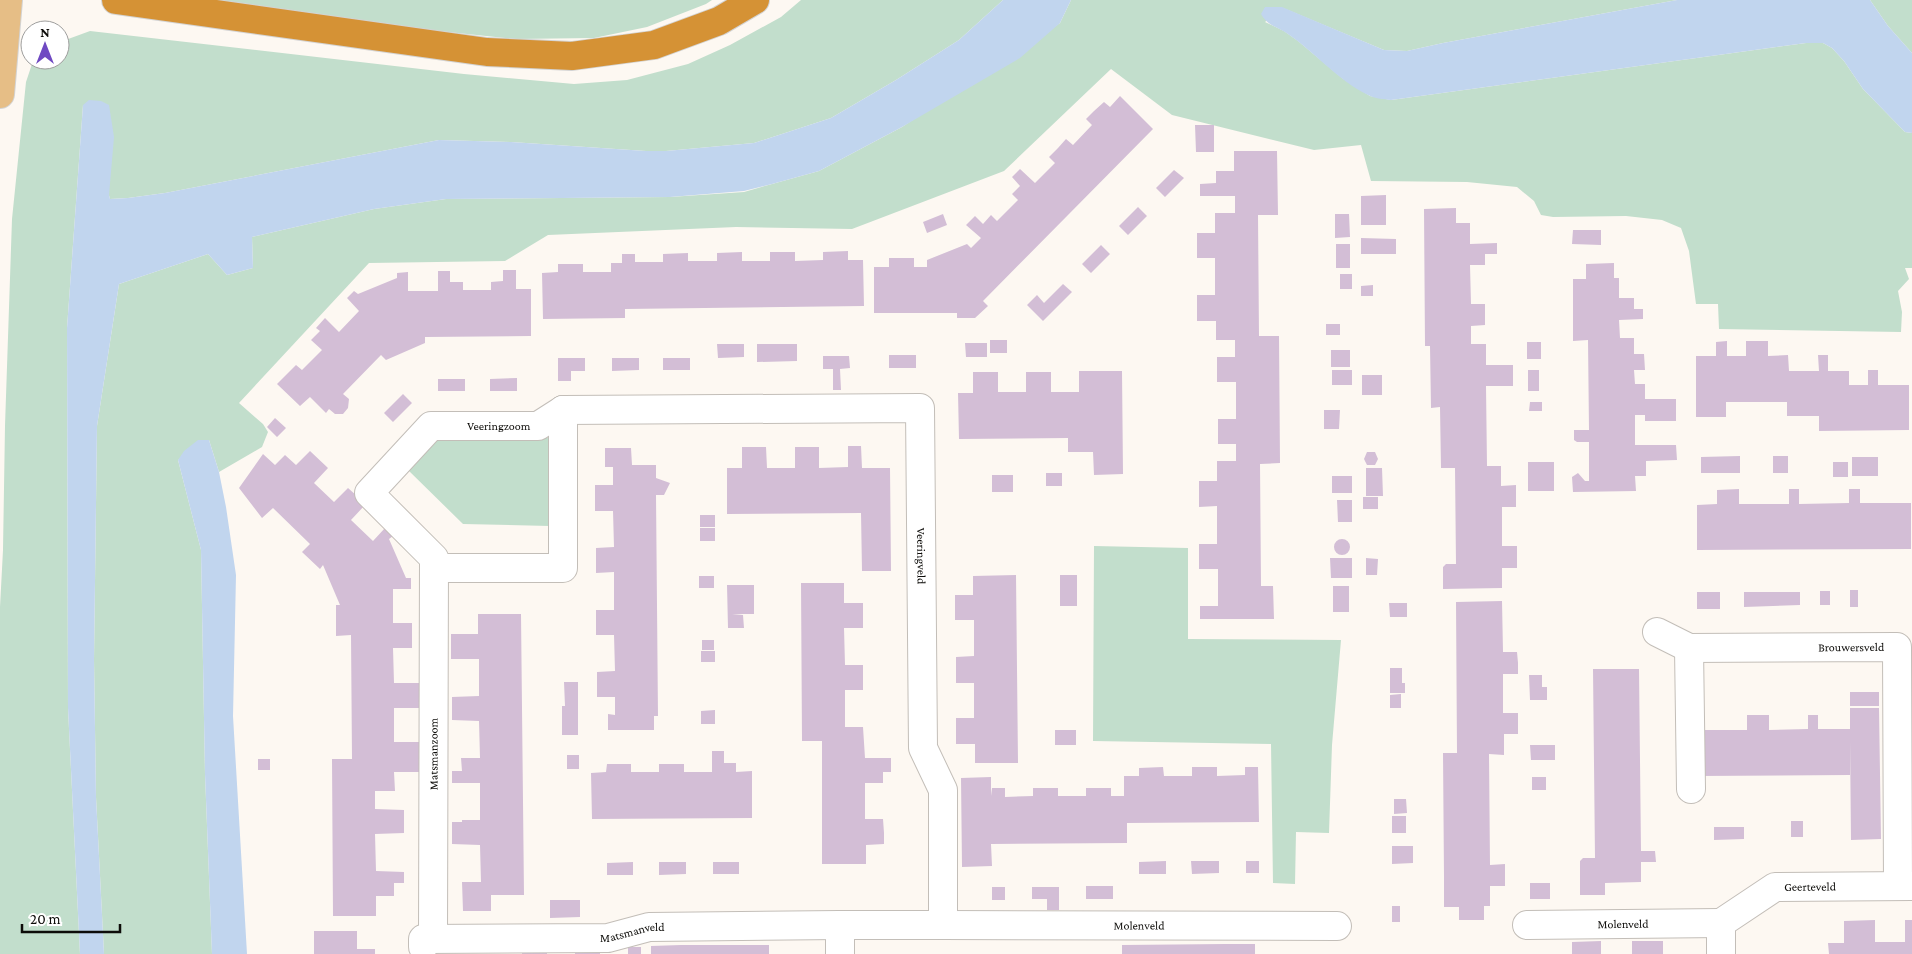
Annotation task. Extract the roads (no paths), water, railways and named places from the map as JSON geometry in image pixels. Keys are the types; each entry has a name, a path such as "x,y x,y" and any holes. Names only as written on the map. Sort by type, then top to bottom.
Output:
{"highway":[{"path":"116,0 488,52 572,56 654,44 719,21 755,0"}],"main road":[{"path":"0,94 8,0"}],"street":[{"name":"Veeringveld","path":"563,410 920,408 923,748 943,790 943,925"},
{"name":"Veeringzoom","path":"431,426 538,426 563,410"},
{"path":"434,568 563,568 563,410"},
{"name":"Matsmanzoom","path":"426,944 434,558 369,493 431,426"},
{"name":"Brouwersveld","path":"1657,632 1690,648 1897,647 1905,886"},
{"path":"1690,648 1691,789"},
{"name":"Geerteveld","path":"1721,923 1775,887 1905,886"},
{"path":"1721,923 1721,954"},
{"name":"Molenveld","path":"1526,925 1721,923"},
{"path":"840,954 840,925 943,925"},
{"name":"Matsmanveld","path":"426,944 608,938 649,927 840,925"},
{"name":"Molenveld","path":"943,925 1337,926"}],"water":[{"path":"1003,0 1071,0 1060,23 1020,58 902,127 819,171 744,191 670,197 446,199 374,209 252,237 253,268 227,275 208,254 119,284 97,426 94,660 96,797 104,954 80,954 68,708 67,328 83,105 89,100 101,101 109,105 114,137 110,199 165,193 439,140 511,142 646,151 754,143 831,118 959,40"},
{"path":"1677,0 1870,0 1888,26 1912,53 1912,133 1905,132 1863,89 1844,61 1832,48 1823,43 1806,43 1391,100 1368,95 1346,82 1296,40 1269,23 1261,14 1265,7 1282,7 1384,50 1407,51"},
{"path":"198,440 209,440 219,472 236,575 233,716 247,954 212,954 205,774 201,550 178,460 184,451"}]}
